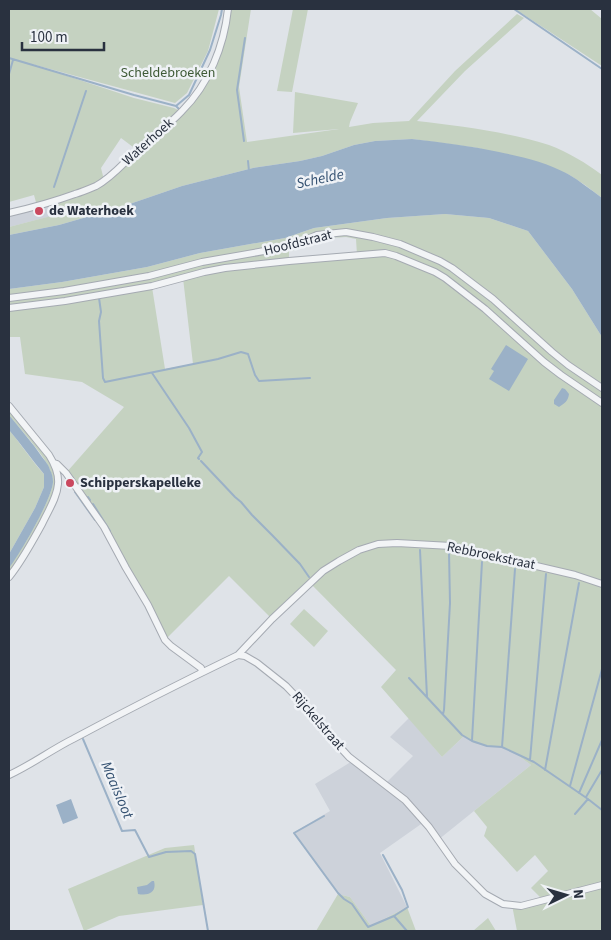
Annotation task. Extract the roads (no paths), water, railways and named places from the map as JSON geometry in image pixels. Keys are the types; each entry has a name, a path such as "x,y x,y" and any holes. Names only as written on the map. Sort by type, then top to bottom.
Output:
{"street":[{"name":"Waterhoek","path":"9,213 54,202 96,186 125,163 137,150 181,112 198,93 211,70 222,43 228,9"},
{"name":"Hoofdstraat","path":"9,298 64,291 149,276 202,262 287,247 325,233 359,233 400,244 452,268 492,299 552,352 602,388"},
{"name":"Hoofdstraat","path":"9,308 65,301 152,286 204,272 289,261 386,253 435,272 445,278 485,309 544,362 602,403"},
{"path":"9,406 49,455 54,463 58,482 54,500 45,518 9,577"},
{"path":"54,463 69,478 104,527 148,605 165,640 201,668 202,672"},
{"path":"58,482 69,478"},
{"name":"Rebbroekstraat","path":"238,655 272,619 323,571 359,550 378,544 397,543 451,546 574,575 602,584"},
{"path":"9,775 33,763 70,740 238,655"},
{"name":"Rijckelstraat","path":"238,655 245,656 257,663 286,686 349,757 404,800 429,827 455,864 485,894 503,904 521,906 602,885"}],"water":[{"name":"Schelde","path":"412,139 477,148 534,160 568,174 602,198 602,337 572,289 528,231 489,218 445,214 387,218 314,228 285,238 200,253 147,267 9,289 9,235 59,225 118,208 182,186 253,168 300,161 354,145 375,141"},
{"path":"506,345 528,359 509,391 489,379 494,371 491,369"},
{"path":"562,388 569,394 566,402 559,407 554,404 554,400"},
{"path":"9,415 48,465 53,482 42,513 9,568 9,554 35,508 44,487 44,474 9,430"},
{"path":"71,799 78,818 63,824 56,805"},
{"path":"154,881 155,885 151,893 138,894 137,887 147,885"}],"waterway":[{"path":"176,106 189,95 210,50 222,9"},
{"path":"514,9 602,69"},
{"path":"244,141 237,90 245,38"},
{"path":"9,58 176,106 179,109"},
{"path":"9,74 13,60"},
{"path":"54,187 86,91"},
{"path":"248,161 249,171"},
{"path":"99,298 103,378 105,382 218,359 241,352 248,354 259,381 310,378"},
{"path":"152,373 189,428 202,452 199,459"},
{"path":"201,461 300,564 309,577"},
{"path":"75,492 95,520"},
{"path":"93,504 110,531"},
{"path":"420,550 427,697"},
{"path":"443,714 450,603 449,552"},
{"path":"472,740 482,562"},
{"path":"502,747 515,569"},
{"path":"530,760 546,574"},
{"path":"545,770 579,583"},
{"path":"570,786 602,669"},
{"path":"409,678 462,735 487,746 502,747 534,762 602,810"},
{"name":"Maaisloot","path":"83,739 122,831 135,830 149,857 166,852 191,851 195,854 208,931"},
{"path":"579,793 602,740"},
{"path":"586,797 602,770"},
{"path":"575,814 588,799"},
{"path":"324,816 294,833 338,893 352,904 368,927 394,916"},
{"path":"383,855 402,890 408,907 394,916 407,931"}],"place":[{"name":"de Waterhoek","path":"39,211"},
{"name":"Schipperskapelleke","path":"70,483"}],"park label":[{"name":"Scheldebroeken","path":"168,73"}]}
